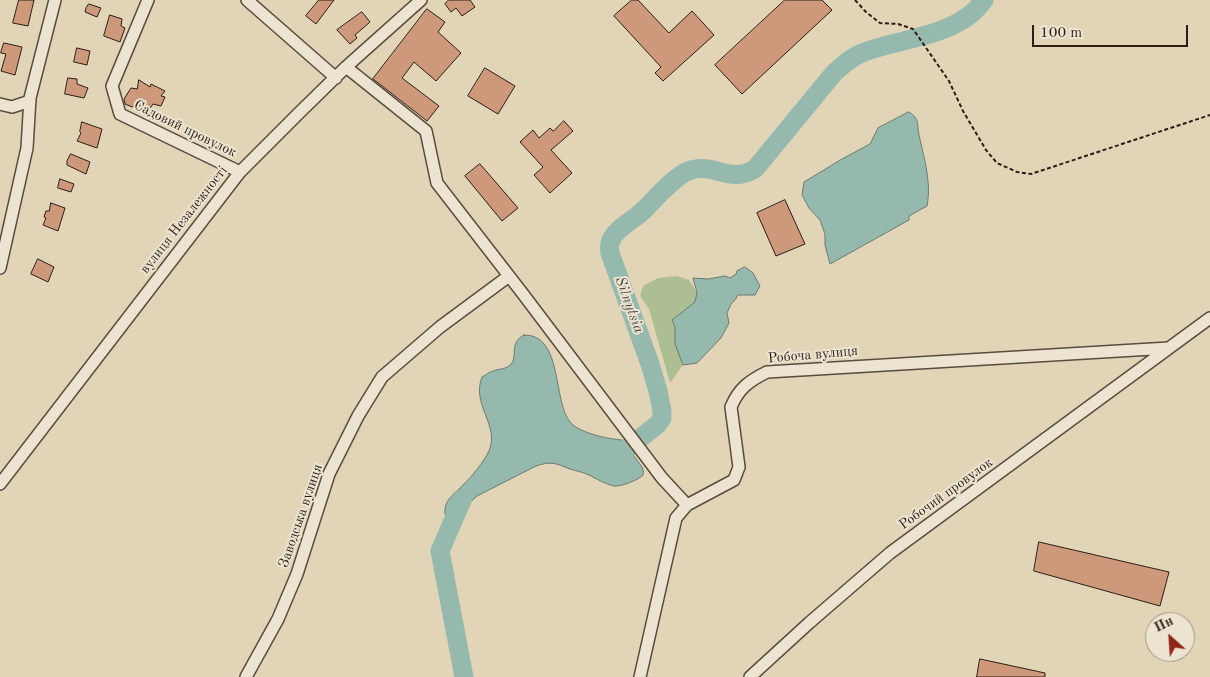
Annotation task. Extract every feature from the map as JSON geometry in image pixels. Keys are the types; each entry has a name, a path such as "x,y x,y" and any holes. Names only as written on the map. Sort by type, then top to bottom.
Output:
{"street":[{"path":"0,268 27,148 30,101 55,0"},
{"name":"Садовий провулок","path":"148,0 112,86 120,114 240,172"},
{"path":"247,0 336,78"},
{"name":"вулиця Незалежності","path":"0,484 240,172 346,67 422,0"},
{"path":"346,67 426,131 436,183 509,276 626,432 686,505 676,518 640,677"},
{"path":"0,104 12,107 30,101"},
{"name":"Заводська вулиця","path":"246,677 278,619 297,574 329,474 358,416 382,376 440,327 509,276"},
{"path":"1168,348 1210,318"},
{"name":"Робоча вулиця","path":"686,505 734,480 739,466 731,407 735,398 750,380 767,372 1168,348"},
{"name":"Робочий провулок","path":"750,677 809,623 890,554 1168,348"}],"path":[{"path":"855,0 880,23 898,24 913,29 950,81 963,111 986,150 997,163 1017,172 1031,174 1210,115"}],"green space":[{"path":"677,276 689,280 697,293 695,302 672,320 675,327 675,344 683,365 670,383 649,309 640,296 643,286 658,278"}],"water":[{"path":"909,112 917,122 926,168 927,206 909,216 909,220 830,264 825,245 825,234 820,220 809,208 802,195 804,182 870,144 878,128"},
{"path":"745,267 753,273 760,286 755,295 738,295 727,313 729,323 721,338 697,363 683,365 675,344 675,327 672,320 695,302 697,293 693,278 708,279 725,276 730,278 737,271"},
{"path":"524,335 537,338 546,346 555,371 561,401 571,423 587,433 622,440 642,467 643,475 629,483 614,486 557,464 541,464 477,496 465,507 458,520 455,522 448,520 445,514 447,502 481,464 489,451 491,432 480,397 482,377 492,371 506,368 512,363 516,343"}],"building":[{"path":"19,0 34,0 28,26 13,23"},
{"path":"319,0 334,0 316,24 306,16"},
{"path":"449,0 470,0 475,7 462,16 456,8 451,12 445,4"},
{"path":"632,0 638,0 669,33 692,11 714,35 663,81 655,73 661,67 614,16"},
{"path":"785,0 822,0 832,10 742,94 715,65"},
{"path":"89,4 101,8 97,17 85,12"},
{"path":"427,9 445,22 438,32 461,53 436,81 414,62 402,78 439,106 427,121 373,79"},
{"path":"362,12 370,22 355,35 357,38 350,44 337,30"},
{"path":"110,15 122,19 121,26 125,28 120,42 104,36"},
{"path":"4,43 22,47 15,75 1,71 6,54 1,53"},
{"path":"77,48 90,51 87,65 74,62"},
{"path":"485,68 515,86 498,114 468,96"},
{"path":"68,78 77,79 77,84 88,88 84,98 65,94"},
{"path":"139,80 150,87 151,84 165,91 161,96 165,97 161,106 153,104 148,111 137,104 132,107 125,104 124,99 131,88 137,89"},
{"path":"564,121 573,131 551,150 572,173 550,193 534,175 543,167 520,142 533,130 539,138 550,128 553,131"},
{"path":"82,122 102,129 97,148 77,141 81,133"},
{"path":"71,154 90,162 86,174 67,165"},
{"path":"480,164 518,208 502,221 465,176"},
{"path":"60,179 74,184 71,192 58,188"},
{"path":"785,200 805,244 776,256 757,213"},
{"path":"51,203 65,208 58,231 43,225 46,211 49,211"},
{"path":"38,259 54,267 48,282 31,274"},
{"path":"1039,542 1169,572 1160,606 1034,571"},
{"path":"980,659 1045,673 1045,677 977,677"}],"waterway":[{"name":"Silnytsia","path":"605,457 619,455 658,424 662,418 658,391 650,364 610,253 610,243 615,234 685,172 708,169 738,174 755,169 834,73 854,57 876,48 946,28 971,14 984,0"},
{"name":"Silnytsia","path":"463,498 440,551 464,677"}]}
